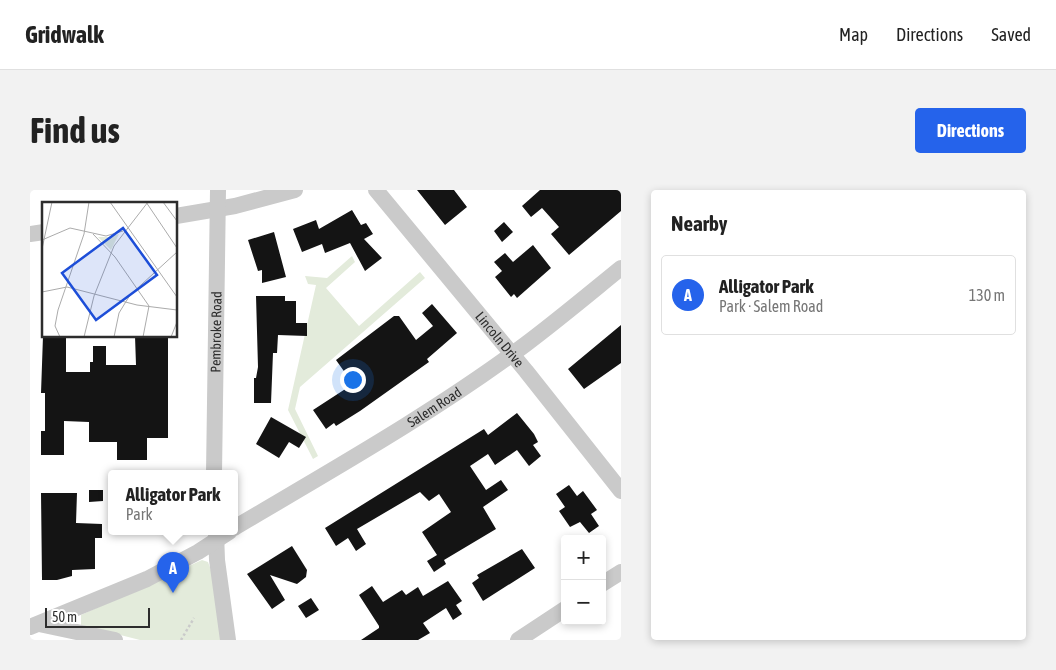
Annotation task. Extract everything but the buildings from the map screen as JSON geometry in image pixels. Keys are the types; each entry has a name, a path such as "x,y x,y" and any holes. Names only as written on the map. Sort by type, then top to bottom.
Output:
{"street":[{"name":"Pembroke Road","path":"214,470 218,190"},
{"path":"178,216 264,199 295,190"},
{"name":"Lincoln Drive","path":"376,190 512,354 621,491"},
{"name":"Salem Road","path":"238,526 389,436 512,354 621,268"},
{"path":"35,626 147,579 198,552 219,535"},
{"path":"220,535 228,640"},
{"path":"606,581 621,572"},
{"path":"518,640 561,612"},
{"path":"35,626 115,640"}],"path":[{"path":"180,640 194,618"}],"green space":[{"path":"352,256 355,262 326,288 359,326 420,272 425,278 300,387 295,409 318,456 313,459 288,410 316,285 308,284 305,276 327,278"},
{"path":"202,560 208,562 211,570 221,640 140,640 81,625 81,615"}],"place":[{"name":"Alligator Park","path":"173,593"}]}
